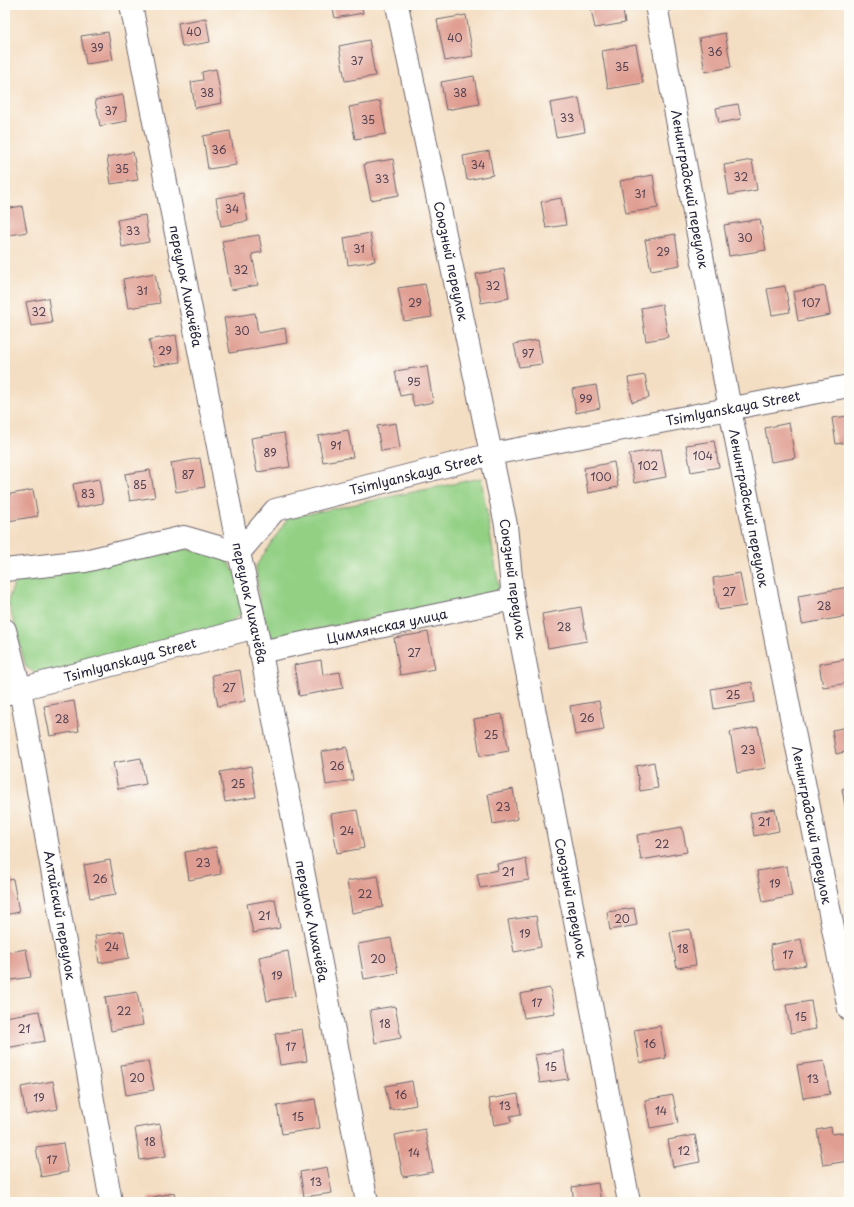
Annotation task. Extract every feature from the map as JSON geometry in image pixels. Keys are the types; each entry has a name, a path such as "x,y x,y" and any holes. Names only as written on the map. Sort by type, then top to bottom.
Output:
{"street":[{"name":"переулок Лихачёва","path":"131,5 239,553 256,627 367,1202"},
{"name":"Союзный переулок","path":"397,5 506,525 513,599 629,1202"},
{"name":"Ленинградский переулок","path":"656,5 730,409 849,1009"},
{"name":"Tsimlyanskaya Street","path":"239,553 275,510 492,454 849,386"},
{"path":"5,570 86,561 184,537 239,553"},
{"name":"Цимлянская улица","path":"260,652 513,599"},
{"name":"Tsimlyanskaya Street","path":"12,691 256,627"},
{"name":"Алтайский переулок","path":"5,630 12,691 111,1202"}],"green space":[{"path":"481,478 500,594 272,638 259,603 256,566 288,518"},
{"path":"180,548 208,553 227,561 238,577 244,611 222,629 38,675 26,667 8,601 15,581"}],"building":[{"path":"332,5 362,5 363,13 335,18"},
{"path":"590,5 622,5 625,23 595,28"},
{"path":"466,15 473,56 445,61 437,20"},
{"path":"206,18 210,42 182,47 178,23"},
{"path":"108,32 113,60 86,64 81,36"},
{"path":"725,33 731,67 705,72 699,38"},
{"path":"369,40 375,76 345,81 339,46"},
{"path":"636,45 643,83 608,89 602,51"},
{"path":"216,69 222,103 195,108 191,82 203,80 202,72"},
{"path":"474,76 479,104 446,110 441,82"},
{"path":"123,95 127,121 100,126 95,100"},
{"path":"579,98 585,132 556,137 550,103"},
{"path":"380,101 386,134 355,139 349,107"},
{"path":"738,104 741,119 719,123 716,108"},
{"path":"230,131 236,165 208,169 203,136"},
{"path":"489,151 493,175 467,180 463,156"},
{"path":"133,152 138,180 111,184 107,157"},
{"path":"393,159 399,195 371,200 364,164"},
{"path":"752,160 757,190 729,195 724,165"},
{"path":"653,175 658,208 626,213 620,181"},
{"path":"243,193 248,221 221,226 216,198"},
{"path":"561,198 566,225 546,228 541,202"},
{"path":"22,206 27,232 5,236 5,209"},
{"path":"145,215 149,242 122,247 117,220"},
{"path":"760,219 766,250 729,256 724,225"},
{"path":"370,233 375,261 348,265 344,238"},
{"path":"675,234 680,265 651,270 645,240"},
{"path":"259,235 262,252 252,254 258,285 231,290 222,241"},
{"path":"504,269 509,298 481,303 476,274"},
{"path":"155,273 160,303 128,308 123,279"},
{"path":"425,284 432,317 404,321 398,288"},
{"path":"785,286 790,312 772,315 767,289"},
{"path":"825,286 830,315 798,321 793,292"},
{"path":"48,298 52,323 31,326 26,302"},
{"path":"662,304 668,337 646,341 641,308"},
{"path":"255,313 258,333 285,328 287,343 230,353 224,318"},
{"path":"176,335 180,362 154,366 149,340"},
{"path":"538,340 542,364 519,367 514,344"},
{"path":"427,366 433,402 414,406 411,394 400,396 395,371"},
{"path":"645,375 649,398 632,402 628,378"},
{"path":"596,385 600,408 576,413 572,389"},
{"path":"849,416 849,442 836,444 832,418"},
{"path":"396,423 400,448 381,451 377,426"},
{"path":"789,423 795,458 771,462 765,428"},
{"path":"348,430 353,457 323,462 318,436"},
{"path":"284,433 290,467 257,472 251,438"},
{"path":"714,441 719,467 691,472 686,445"},
{"path":"661,449 666,477 634,483 629,454"},
{"path":"200,458 205,487 176,492 171,463"},
{"path":"614,462 618,487 588,493 584,468"},
{"path":"150,470 155,497 130,501 125,474"},
{"path":"99,479 103,503 77,508 73,484"},
{"path":"33,490 38,516 8,521 5,495"},
{"path":"740,573 746,606 718,610 713,578"},
{"path":"848,587 849,616 802,624 798,596"},
{"path":"581,607 587,641 548,648 542,614"},
{"path":"428,632 435,669 400,675 394,638"},
{"path":"847,659 849,683 823,687 819,664"},
{"path":"321,660 323,675 340,672 343,688 299,696 294,665"},
{"path":"240,670 245,701 218,706 212,675"},
{"path":"752,682 755,702 714,709 711,689"},
{"path":"74,701 79,731 50,736 44,706"},
{"path":"599,701 604,730 575,735 570,706"},
{"path":"502,714 509,751 480,756 474,719"},
{"path":"758,727 766,768 737,773 730,732"},
{"path":"849,727 849,751 836,754 832,730"},
{"path":"347,747 353,780 326,785 321,752"},
{"path":"141,758 146,784 118,789 113,763"},
{"path":"654,762 658,788 640,791 636,766"},
{"path":"251,766 256,797 225,802 220,772"},
{"path":"849,787 849,816 847,817 842,789"},
{"path":"513,789 518,819 493,824 488,794"},
{"path":"775,809 779,831 754,836 750,813"},
{"path":"357,810 364,848 337,853 331,814"},
{"path":"682,827 687,852 641,860 637,835"},
{"path":"216,847 221,874 189,880 185,852"},
{"path":"526,859 529,880 480,888 477,874 498,870 497,864"},
{"path":"110,860 116,894 90,898 84,865"},
{"path":"787,866 792,896 763,902 757,871"},
{"path":"378,876 383,907 352,913 347,881"},
{"path":"13,879 19,912 5,915 5,881"},
{"path":"275,899 280,928 253,933 247,904"},
{"path":"634,908 637,925 610,930 607,912"},
{"path":"536,916 541,947 514,952 508,920"},
{"path":"690,929 696,965 677,968 670,932"},
{"path":"124,931 129,958 99,963 95,936"},
{"path":"391,938 398,973 364,979 358,944"},
{"path":"801,939 806,965 774,970 770,945"},
{"path":"26,949 31,977 5,981 5,953"},
{"path":"288,951 295,996 267,1001 259,957"},
{"path":"550,988 555,1013 524,1018 520,994"},
{"path":"137,992 143,1025 111,1031 105,997"},
{"path":"811,1001 816,1029 791,1033 786,1005"},
{"path":"395,1006 401,1038 375,1043 370,1010"},
{"path":"39,1011 45,1041 6,1048 5,1017"},
{"path":"660,1026 666,1058 640,1063 634,1030"},
{"path":"302,1029 307,1061 280,1065 275,1034"},
{"path":"563,1050 568,1079 540,1083 535,1055"},
{"path":"148,1061 154,1090 126,1095 121,1065"},
{"path":"824,1061 830,1094 803,1098 797,1065"},
{"path":"53,1081 58,1109 26,1115 21,1087"},
{"path":"412,1081 416,1105 390,1110 385,1086"},
{"path":"518,1094 521,1114 510,1116 511,1122 494,1125 489,1099"},
{"path":"673,1095 678,1123 650,1128 645,1100"},
{"path":"315,1099 320,1128 282,1134 277,1106"},
{"path":"160,1124 166,1156 140,1160 135,1128"},
{"path":"831,1127 832,1134 847,1132 849,1161 823,1165 817,1130"},
{"path":"425,1129 433,1172 403,1177 395,1135"},
{"path":"695,1135 700,1162 673,1167 668,1140"},
{"path":"63,1143 68,1172 41,1177 36,1147"},
{"path":"327,1167 332,1193 304,1197 300,1172"},
{"path":"598,1183 601,1202 574,1202 572,1187"},
{"path":"174,1193 175,1202 149,1202 148,1198"}]}
